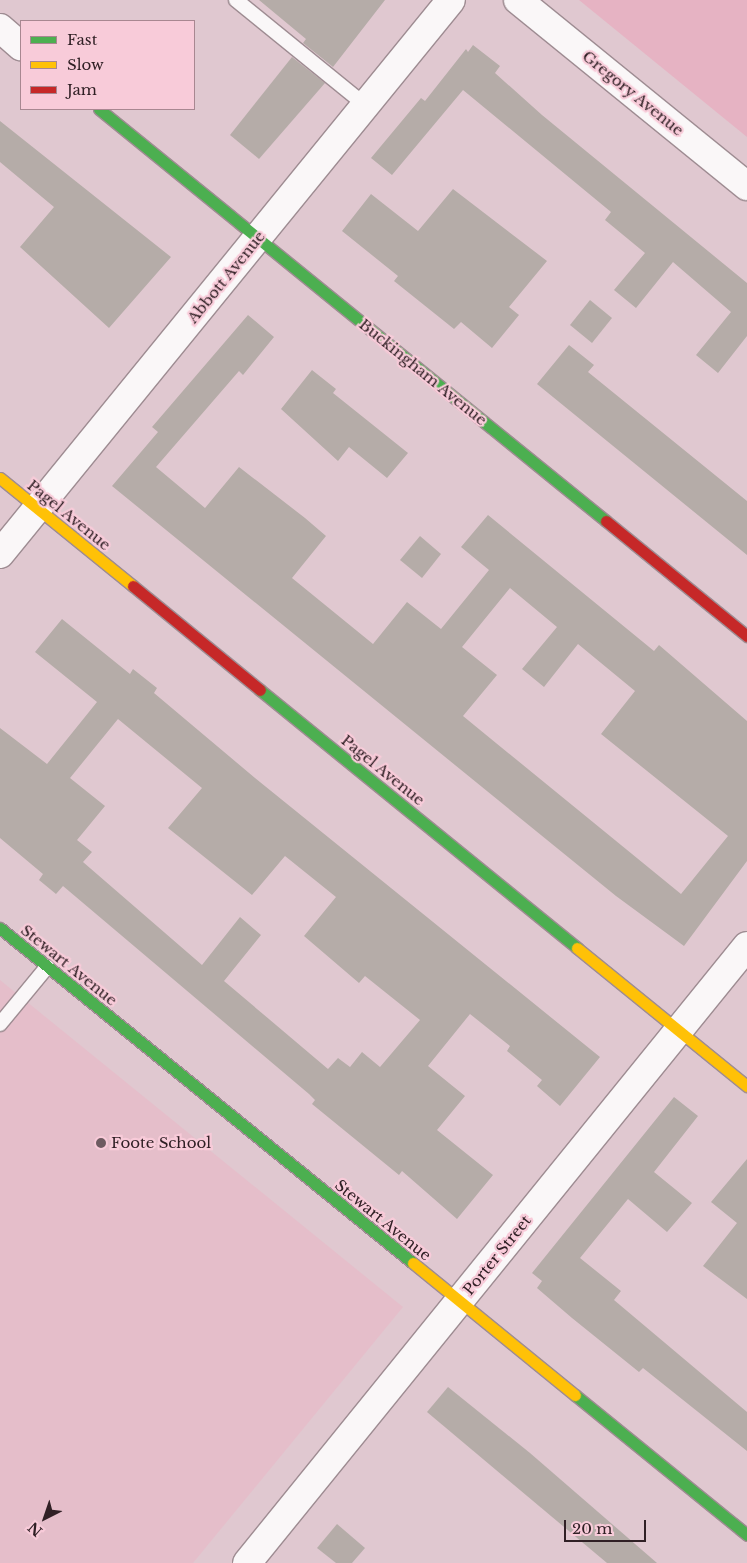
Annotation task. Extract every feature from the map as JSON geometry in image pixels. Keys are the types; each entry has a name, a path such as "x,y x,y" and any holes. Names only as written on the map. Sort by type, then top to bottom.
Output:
{"street":[{"name":"Abbott Avenue","path":"0,554 451,0"},
{"name":"Gregory Avenue","path":"518,0 747,186"},
{"path":"0,28 20,45"},
{"name":"Buckingham Avenue","path":"100,110 747,636"},
{"name":"Pagel Avenue","path":"0,478 747,1086"},
{"name":"Stewart Avenue","path":"0,928 747,1535"},
{"name":"Porter Street","path":"247,1563 747,946"}],"lane":[{"path":"236,0 365,106"},
{"path":"0,1024 47,967"}],"shaded area":[{"path":"579,0 747,0 747,137"},
{"name":"Foote School","path":"0,980 403,1307 193,1563 0,1563"}],"building":[{"path":"259,0 385,0 333,67 303,43 306,39"},
{"path":"473,45 500,66 495,73 542,115 747,283 747,336 718,373 696,355 731,312 673,262 636,308 614,290 645,253 605,220 611,212 463,90 392,175 371,158 421,98 425,101 466,49 468,52"},
{"path":"292,57 325,83 259,159 230,135"},
{"path":"0,121 171,257 109,328 20,247 54,207 0,162"},
{"path":"453,189 547,261 509,307 519,315 492,348 461,322 454,329 394,281 398,276 342,231 371,194 418,231"},
{"path":"590,300 612,318 592,343 570,325"},
{"path":"248,315 274,337 243,375 239,371 156,467 205,508 239,467 305,518 326,536 292,578 373,644 407,602 441,629 489,570 461,547 488,515 654,651 659,645 747,721 747,861 684,946 616,896 112,486 158,432 152,427","holes":["510,588 557,627 522,669 544,687 578,644 635,691 601,734 728,836 681,894 463,716 497,675 462,647"]},
{"path":"569,345 594,365 588,372 747,501 747,555 537,384"},
{"path":"312,370 336,389 333,393 408,453 387,478 349,447 338,461 281,409"},
{"path":"420,536 441,554 422,578 400,560"},
{"path":"62,619 130,674 133,669 157,688 154,693 255,778 600,1057 560,1106 537,1086 542,1080 507,1051 510,1046 470,1014 428,1066 465,1096 437,1130 493,1175 457,1219 402,1171 399,1175 312,1104 315,1100 309,1094 63,886 56,894 39,880 43,874 0,838 0,728 47,764 97,702 35,652","holes":["118,719 202,788 168,828 252,895 285,856 336,897 304,936 359,983 365,976 420,1020 380,1067 362,1052 350,1067 338,1058 328,1069 224,981 261,935 240,917 202,965 83,862 92,852 77,840 105,806 70,778"]},
{"path":"674,1097 698,1116 654,1172 692,1203 667,1232 628,1199 580,1258 621,1291 614,1300 747,1412 747,1451 643,1368 639,1372 572,1318 537,1288 542,1281 532,1273"},
{"path":"747,1159 747,1299 703,1266 737,1223 711,1202"},
{"path":"448,1387 530,1453 657,1563 607,1563 427,1412"},
{"path":"337,1524 365,1548 352,1563 336,1563 317,1548"}],"traffic: fast":[{"path":"100,110 606,521"},
{"path":"260,690 577,948"},
{"path":"0,928 413,1263"},
{"path":"575,1395 747,1535"}],"traffic: slow":[{"path":"0,478 133,586"},
{"path":"577,948 747,1086"},
{"path":"413,1263 575,1395"}],"traffic: jam":[{"path":"606,521 747,636"},
{"path":"133,586 260,690"}],"place":[{"name":"Foote School","path":"101,1143"}]}
